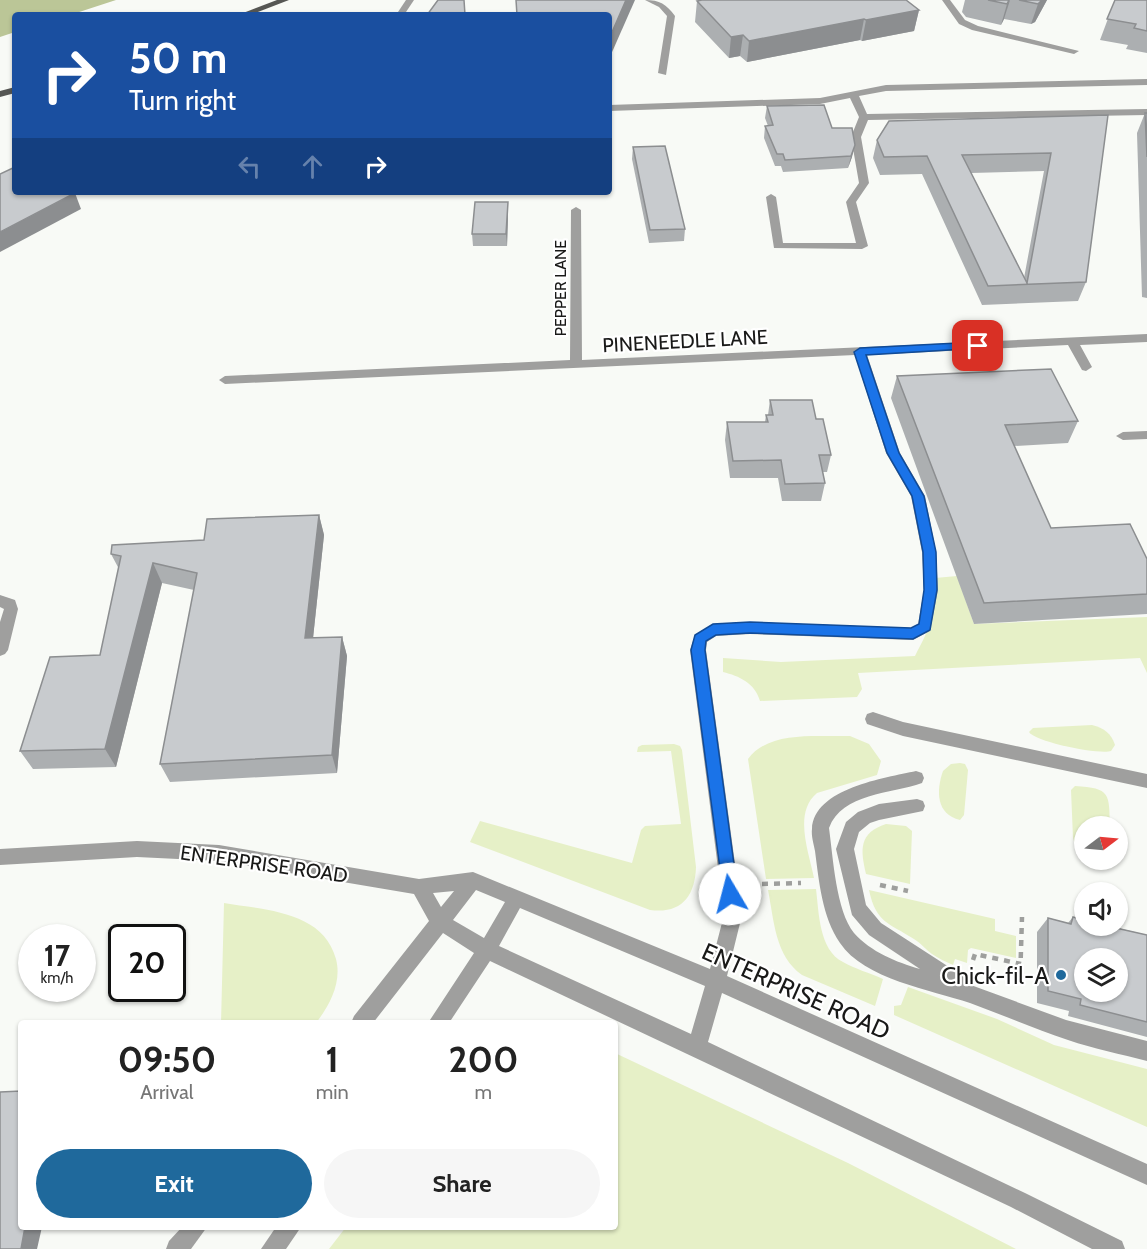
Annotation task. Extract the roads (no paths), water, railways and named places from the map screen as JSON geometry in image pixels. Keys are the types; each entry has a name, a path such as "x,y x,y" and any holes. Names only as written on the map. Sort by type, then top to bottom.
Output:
{"main road":[{"path":"251,12 285,0"}],"street":[{"path":"649,0 662,5 671,16 663,73"},
{"path":"946,0 962,22 975,28 1074,51"},
{"path":"612,108 820,101 886,88 1147,81"},
{"path":"771,197 778,246 862,246 851,202 864,183 856,137 864,117 853,93"},
{"path":"864,117 1147,112"},
{"name":"PEPPER LANE","path":"576,210 576,365"},
{"name":"PINENEEDLE LANE","path":"225,380 1147,338"},
{"path":"1072,341 1086,367"},
{"path":"697,1047 733,915 698,650 700,639 713,630 750,628 913,634 925,627 930,590 929,552 918,496 893,453 860,352"},
{"path":"1123,436 1147,435"},
{"path":"0,602 10,604 11,609 0,651"},
{"path":"873,719 903,729 1147,781"},
{"path":"916,778 868,789 850,796 826,813 820,828 839,922 846,937 858,949 871,957 907,974 972,994 1056,1027 1147,1051"},
{"path":"918,806 879,812 864,817 852,827 845,849 858,909 875,929 972,994"},
{"name":"ENTERPRISE ROAD","path":"0,857 137,849 219,853 419,887 473,880 716,981 1147,1175"},
{"path":"364,1020 473,880"},
{"path":"419,887 440,921 487,950 1018,1200 1114,1249"},
{"path":"440,1020 487,950 516,899"},
{"path":"177,1249 193,1230"},
{"path":"272,1249 288,1230"}],"place":[{"name":"Chick-fil-A","path":"1061,975"}]}
